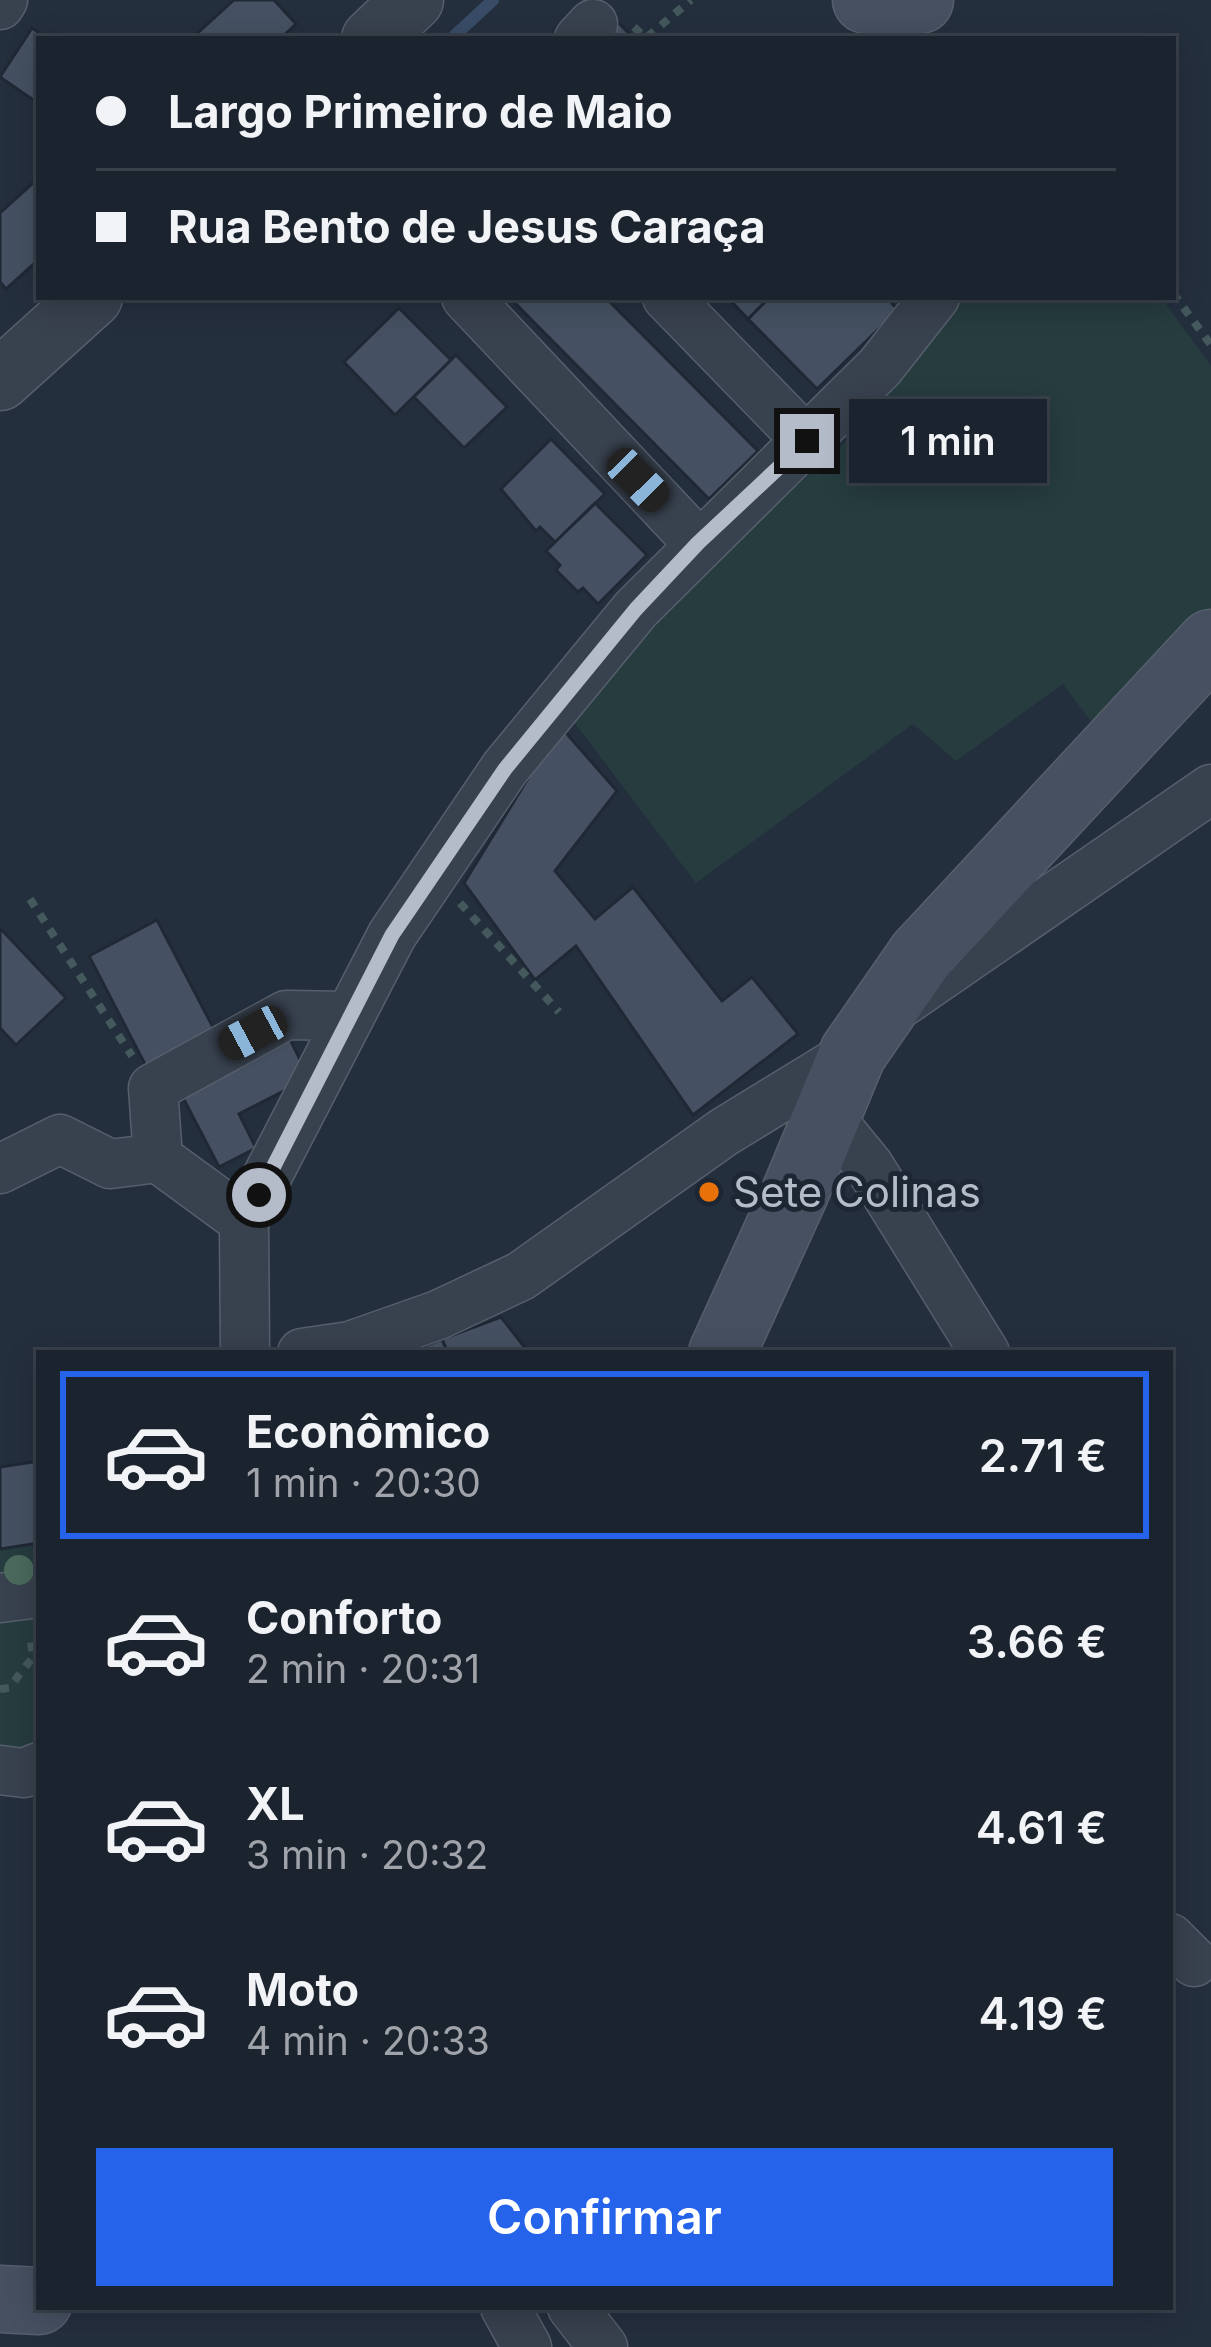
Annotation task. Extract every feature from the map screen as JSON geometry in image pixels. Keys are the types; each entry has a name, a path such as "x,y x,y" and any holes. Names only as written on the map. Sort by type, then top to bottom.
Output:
{"main road":[{"path":"868,0 920,0"},
{"path":"723,1350 865,1036 921,955 1211,643"},
{"path":"0,2299 36,2301"}],"street":[{"path":"375,36 413,0"},
{"path":"868,0 900,36"},
{"path":"0,380 89,300"},
{"path":"469,300 698,543"},
{"path":"670,300 807,441"},
{"path":"245,1350 244,1221 392,935 505,769 636,609 880,367 932,300"},
{"path":"1151,707 1211,681"},
{"path":"323,1350 350,1346 438,1315 521,1276 1211,789"},
{"path":"158,1158 153,1088 286,1015 350,1016"},
{"path":"827,1116 869,1166 983,1350"},
{"path":"0,1168 60,1139 110,1164 158,1158 244,1221"},
{"path":"0,1770 23,1773 36,1768"},
{"path":"507,2310 527,2347"},
{"path":"574,2310 602,2347"}],"path":[{"path":"649,36 691,0"},
{"path":"586,32 618,11 643,36"},
{"path":"1176,296 1211,344"},
{"path":"435,876 559,1012"},
{"path":"30,899 153,1088"},
{"path":"0,1690 9,1688 33,1657 21,1595"}],"green space":[{"path":"954,300 1163,300 1211,366 1211,612 1099,732 1063,684 956,761 913,724 696,883 574,722 614,660 715,555 831,456 875,411"},
{"path":"36,1543 36,1757 0,1762 0,1549"}],"building":[{"path":"234,0 274,0 296,24 283,36 194,36"},
{"path":"619,23 631,36 606,36"},
{"path":"32,28 44,36 36,36 36,102 0,77"},
{"path":"33,183 36,186 36,262 6,289 0,282 0,213"},
{"path":"512,300 608,300 758,451 709,499"},
{"path":"730,300 767,300 748,319"},
{"path":"767,300 889,300 898,310 817,389 748,319"},
{"path":"399,308 451,360 395,415 344,362"},
{"path":"456,355 507,407 464,448 414,397"},
{"path":"551,439 605,494 555,542 540,527 536,531 501,489"},
{"path":"595,503 647,555 598,604 556,570 560,565 546,551"},
{"path":"560,726 617,791 555,871 595,919 633,887 722,1001 752,977 798,1034 693,1115 576,946 535,980 464,883"},
{"path":"157,920 217,1035 148,1070 89,956"},
{"path":"0,928 66,998 16,1045 0,1028"},
{"path":"287,1033 309,1078 239,1114 256,1148 219,1167 178,1088"},
{"path":"501,1317 527,1350 447,1350 442,1339"},
{"path":"442,1339 447,1350 414,1350"},
{"path":"36,1461 36,1543 0,1549 0,1467"}],"waterway":[{"path":"454,36 493,0"}],"place":[{"name":"Sete Colinas","path":"709,1192"}],"route":[{"path":"259,1195 392,935 505,769 636,609 698,543 807,441"}]}
